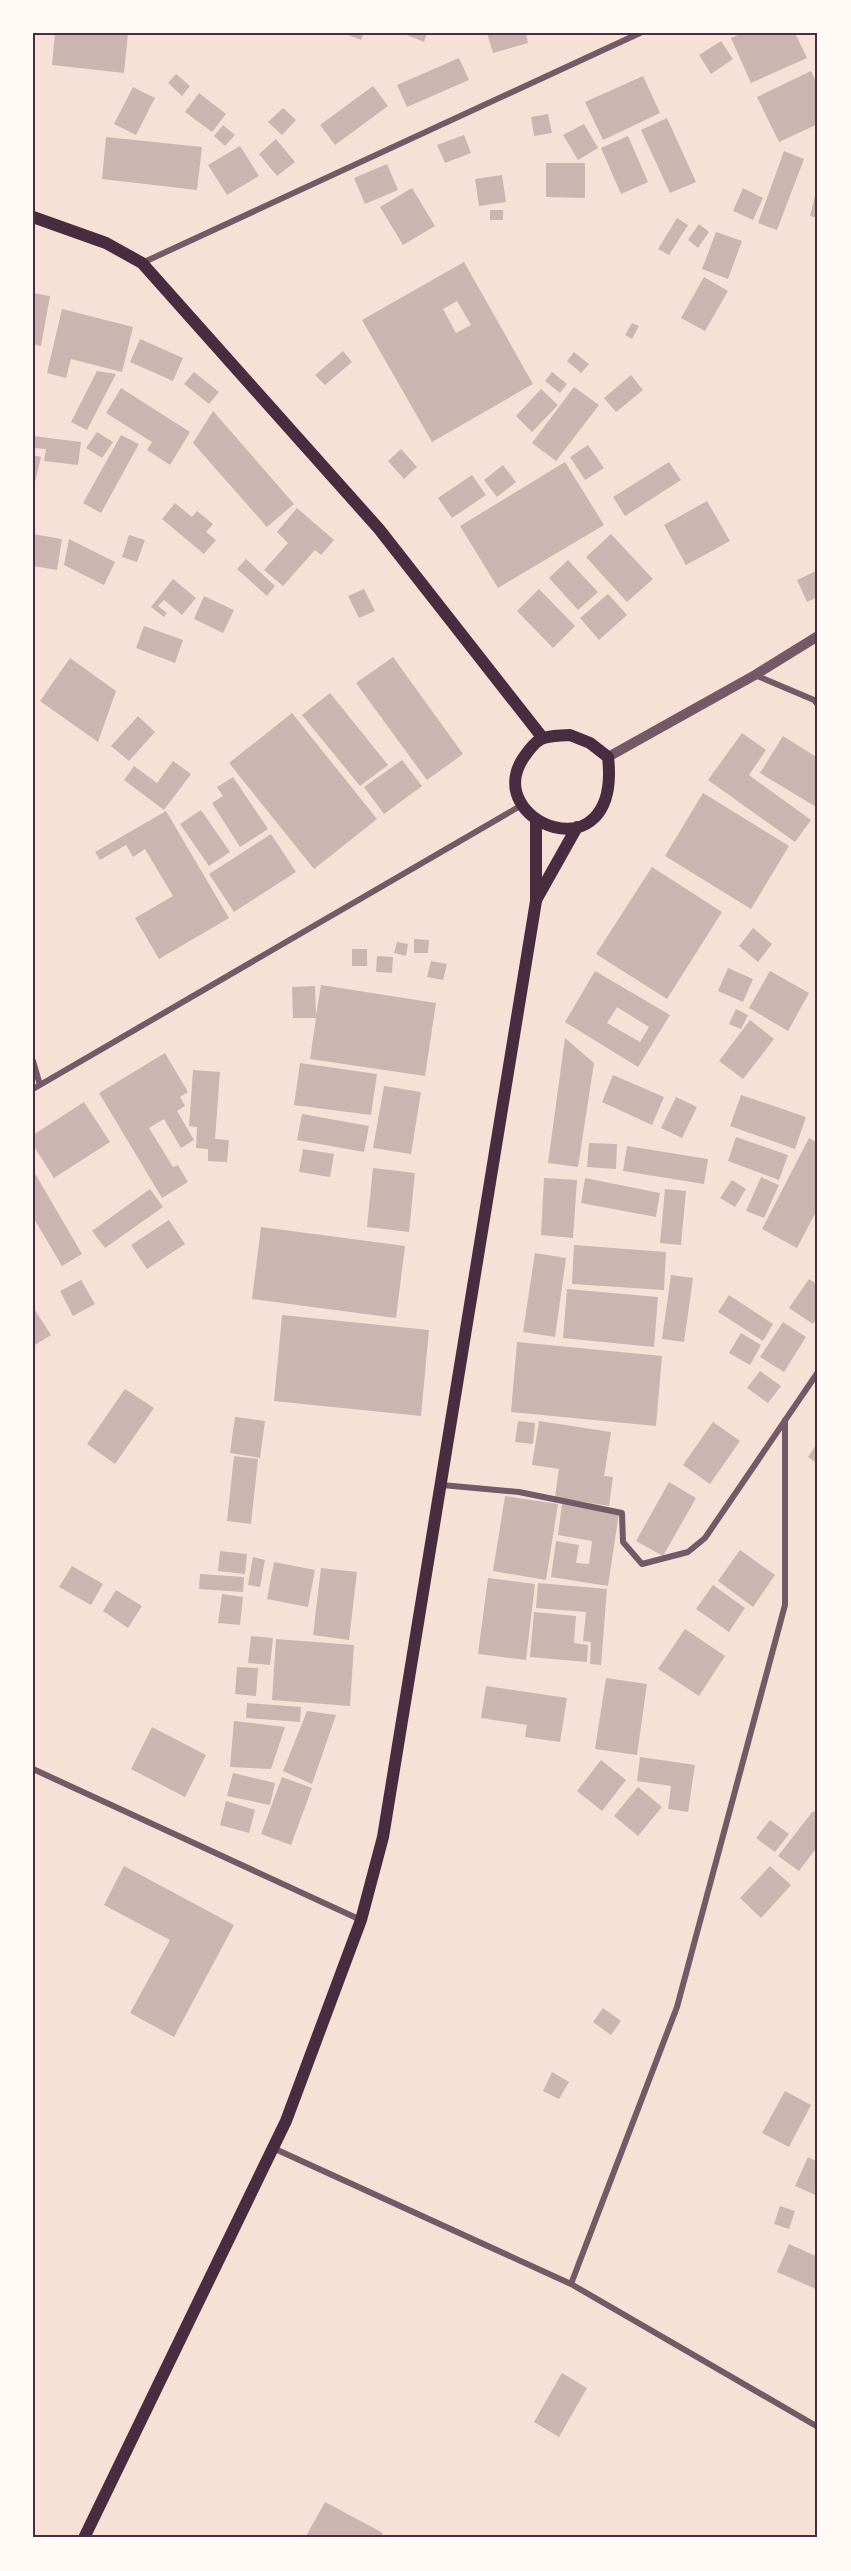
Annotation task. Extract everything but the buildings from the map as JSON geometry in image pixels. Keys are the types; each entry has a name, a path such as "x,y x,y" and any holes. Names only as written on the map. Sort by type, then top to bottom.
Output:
{"main road":[{"path":"33,218 106,243 142,263 379,529 542,737"},
{"path":"570,735 590,743 608,757 611,778 608,799 596,817 577,827 556,829 536,821 522,805 516,785 519,764 531,747 542,737 570,735"},
{"path":"84,2538 286,2121 361,1920 383,1837 536,901 536,821"},
{"path":"536,901 577,827"}],"street":[{"path":"142,263 640,33"},
{"path":"608,757 755,675 818,636"},
{"path":"755,675 814,700 818,705"},
{"path":"33,1089 522,805"},
{"path":"33,1061 40,1085"},
{"path":"442,1485 519,1492 622,1513 623,1542 642,1564 688,1552 705,1538 818,1372"},
{"path":"571,2284 677,2007 785,1605 785,1420"},
{"path":"33,1769 361,1920"},
{"path":"273,2148 571,2284 818,2427"}]}
